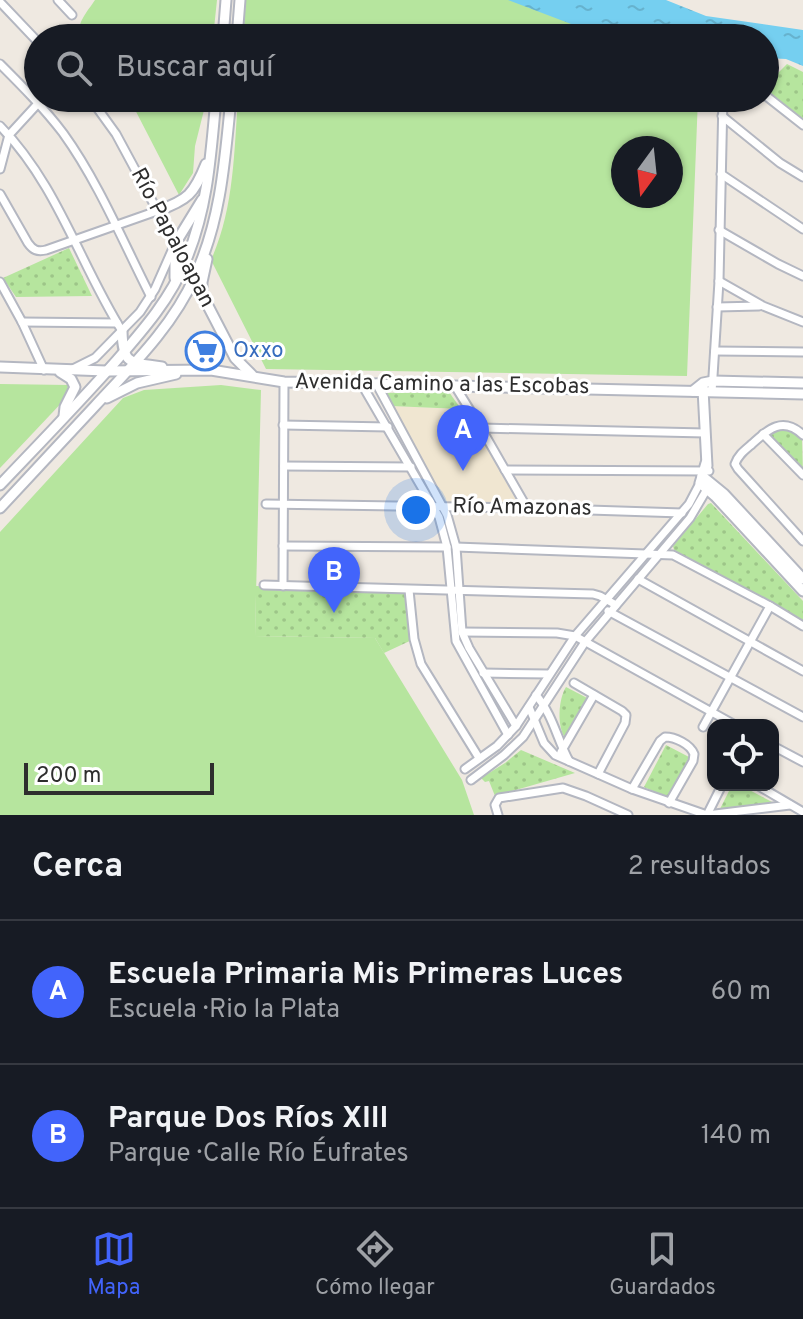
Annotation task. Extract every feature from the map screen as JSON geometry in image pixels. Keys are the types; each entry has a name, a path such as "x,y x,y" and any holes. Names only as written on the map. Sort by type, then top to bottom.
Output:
{"main road":[{"path":"228,0 233,8 240,5"},
{"path":"225,24 228,0"},
{"path":"0,485 123,352 171,290 185,262 203,211 215,112"},
{"path":"0,508 135,363 189,289 207,247 222,186 230,112"},
{"path":"157,211 190,195 200,179 211,149"},
{"path":"171,290 175,244 206,193"},
{"path":"203,298 207,247"},
{"name":"Río Papaloapan","path":"185,262 231,350 239,363 255,377"},
{"path":"171,290 189,289 203,298"},
{"path":"119,327 127,358 135,363 178,372"},
{"path":"211,370 226,366 231,350"},
{"name":"Avenida Camino a las Escobas","path":"0,367 127,372 211,370 284,382 705,388 803,394"},
{"path":"58,370 71,379 75,387 65,407 64,417"},
{"path":"97,403 137,383 167,378 178,372"},
{"name":"Avenida Camino a las Escobas","path":"705,388 803,383"},
{"path":"705,388 705,476 803,591"},
{"path":"59,445 62,436 83,412 85,405 81,399"},
{"path":"705,476 803,579"}],"street":[{"path":"58,0 72,15"},
{"path":"0,2 24,27"},
{"path":"0,64 24,86"},
{"path":"779,106 803,125"},
{"path":"0,169 9,135 29,112"},
{"path":"48,112 72,147 151,297"},
{"name":"Río Papaloapan","path":"100,112 116,134 185,262"},
{"path":"705,388 715,351 722,112"},
{"path":"722,116 780,163 803,177"},
{"path":"0,126 36,169 119,327"},
{"path":"721,174 803,229"},
{"path":"0,194 34,250 46,250 157,211"},
{"path":"719,230 803,276"},
{"path":"70,371 95,358 119,327 140,312 151,297 175,244"},
{"path":"719,281 763,306 803,322"},
{"path":"0,282 44,370"},
{"path":"717,307 763,306"},
{"path":"22,322 119,327"},
{"path":"715,351 803,352"},
{"path":"283,586 284,382"},
{"path":"361,383 433,506 452,547"},
{"path":"376,383 451,524 456,641 508,735"},
{"path":"455,386 527,508"},
{"path":"283,425 388,427"},
{"path":"803,435 797,430 773,427 737,458 736,466 803,541"},
{"path":"481,428 705,433"},
{"path":"763,434 803,475"},
{"path":"284,466 411,467"},
{"path":"505,470 705,476"},
{"path":"465,769 497,746 516,726 575,636 682,513 705,476"},
{"path":"471,780 512,748 535,720 585,642 689,519 705,476"},
{"name":"Río Amazonas","path":"266,504 682,513"},
{"path":"283,546 661,553 678,556 803,626"},
{"path":"638,579 803,671"},
{"path":"264,585 593,594 606,599 613,608 730,678 803,717"},
{"path":"409,590 418,656 425,673 479,758"},
{"path":"455,590 462,632 469,648 516,726"},
{"path":"600,606 613,608"},
{"path":"703,727 770,606"},
{"path":"462,632 575,636 724,719"},
{"path":"483,673 549,674"},
{"path":"574,683 626,715 625,723 598,774"},
{"path":"536,695 545,705 561,753 569,761 632,789 707,815 790,805"},
{"path":"561,753 594,695"},
{"path":"529,707 544,743 551,752 561,753"},
{"path":"632,789 660,741 665,737 674,738 692,748 694,757 669,803"},
{"path":"779,749 803,762"},
{"path":"498,815 495,802 502,797 563,788 628,815"},
{"path":"707,815 719,791"},
{"path":"767,791 803,812"}],"shaded area":[{"path":"391,406 461,409 483,440 519,506 445,502"}],"green space":[{"path":"95,0 217,0 214,24 81,24"},
{"path":"246,0 531,0 574,24 244,24"},
{"path":"787,64 803,72 803,122 779,104 779,72"},
{"path":"136,112 204,112 195,146 193,173 179,195"},
{"path":"237,112 697,112 687,376 266,369 211,260 229,201"},
{"path":"69,248 92,296 16,297 3,278"},
{"path":"0,384 68,385 67,397 0,468"},
{"path":"221,385 261,390 255,636 375,638 462,780 474,815 0,815 0,532 123,398 144,390"},
{"path":"449,392 461,409 391,406 384,393"},
{"path":"776,429 793,431 802,439 803,474 769,436"},
{"path":"711,503 803,601 803,623 674,550 673,546"},
{"path":"256,586 409,590 414,639 384,653 375,638 255,636"},
{"path":"566,687 589,699 565,738 560,713"},
{"path":"666,745 689,757 669,798 644,787"},
{"path":"521,750 575,773 495,796 489,781 481,778"},
{"path":"729,791 751,791 772,802 768,805 720,809"}],"water":[{"path":"508,0 666,0 706,16 761,24 571,24"},
{"path":"779,27 803,30 803,66 779,59"}],"place":[{"name":"Oxxo","path":"205,351"},
{"name":"Escuela Primaria Mis Primeras Luces","path":"463,471"},
{"name":"Parque Dos Ríos XIII","path":"334,613"}]}
